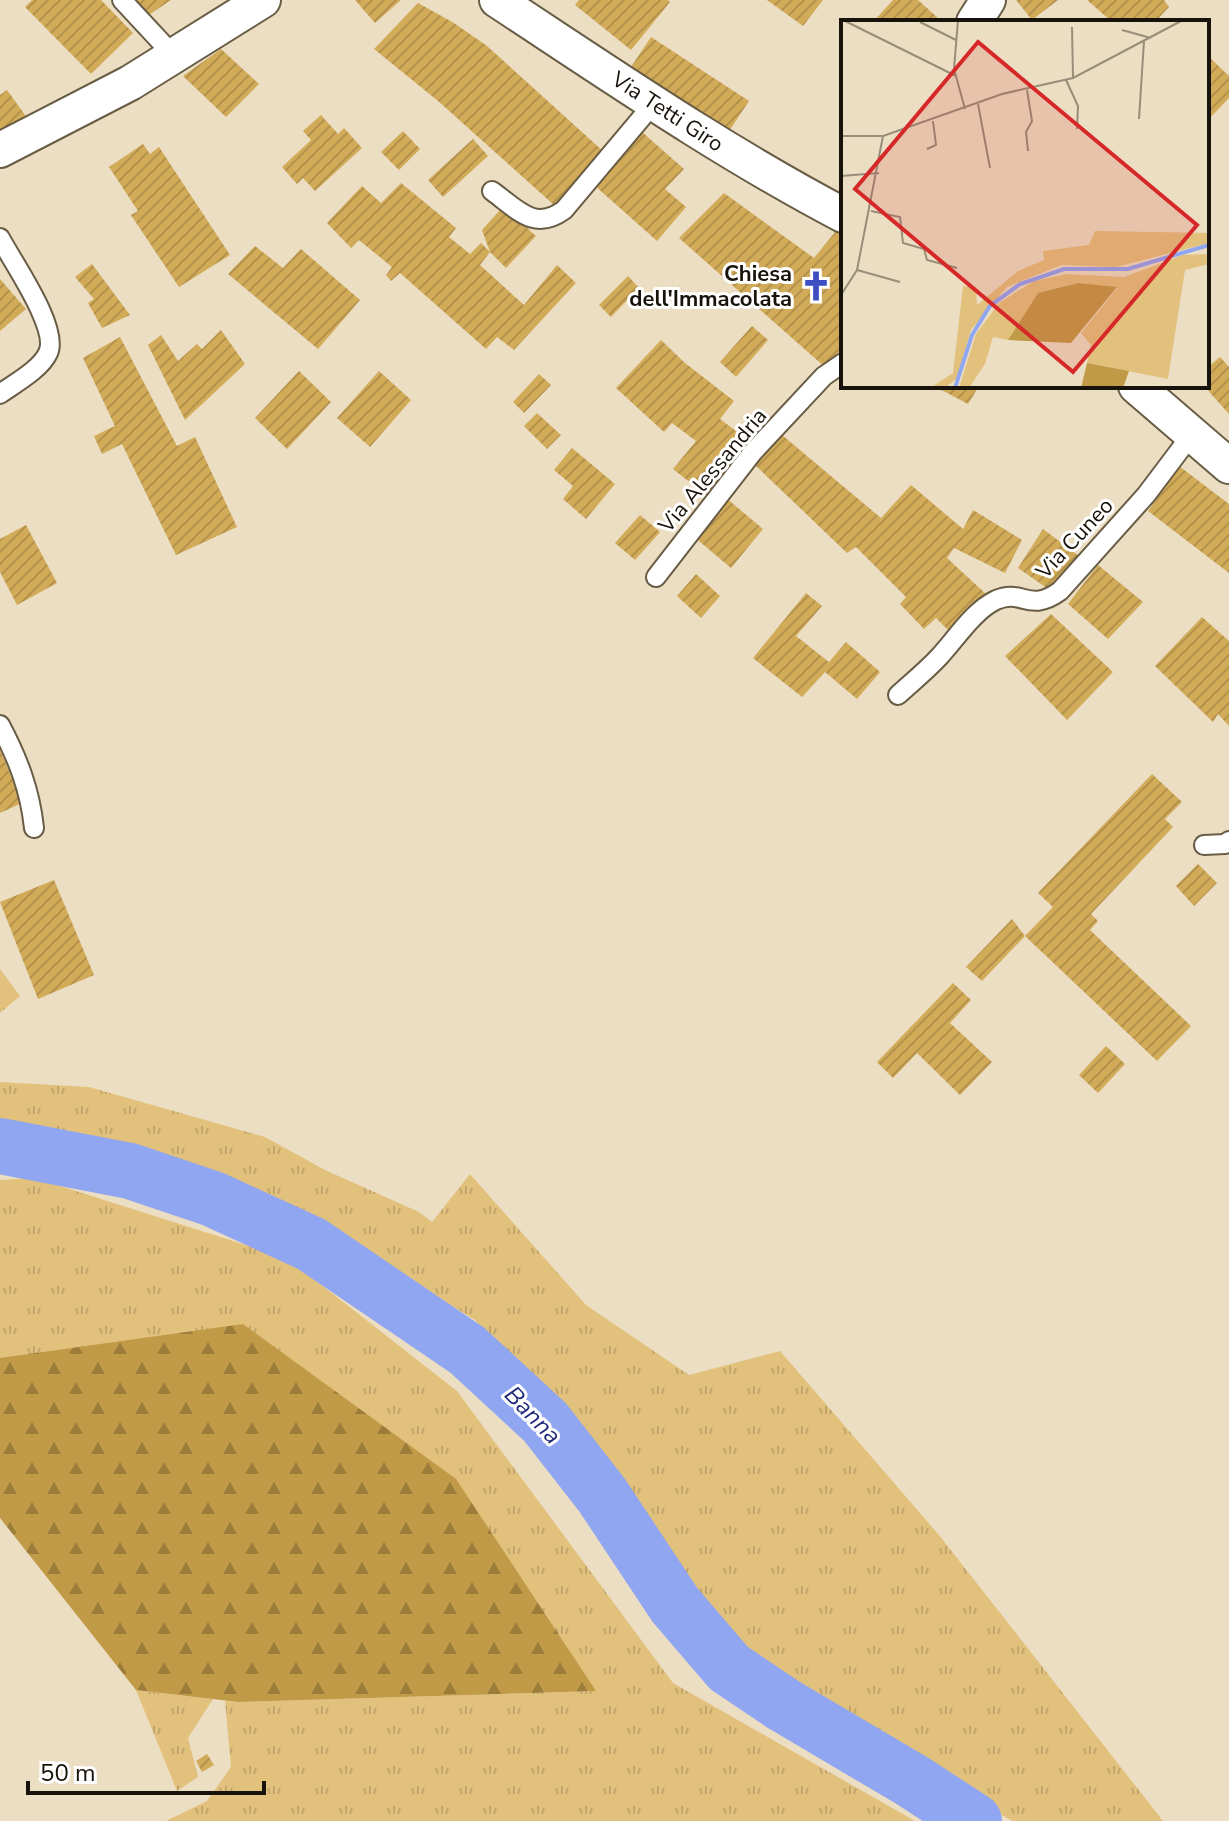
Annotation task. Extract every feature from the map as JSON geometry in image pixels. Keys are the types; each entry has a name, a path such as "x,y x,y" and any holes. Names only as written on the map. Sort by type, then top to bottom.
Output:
{"street":[{"path":"0,150 175,57 263,0"},
{"name":"Via Tetti Giro","path":"497,0 781,182 841,213"},
{"path":"953,0 962,20"},
{"path":"975,20 988,0"},
{"path":"1138,388 1229,466"}],"lane":[{"path":"122,0 175,57"},
{"path":"492,191 529,217 550,220 564,210 654,103"},
{"path":"0,238 45,321 50,338 49,352 39,364 0,394"},
{"name":"Via Alessandria","path":"656,577 753,452 824,376 841,364"},
{"name":"Via Cuneo","path":"898,695 937,659 985,606 1000,598 1014,596 1033,603 1047,600 1060,591 1146,495 1192,434"},
{"path":"0,725 19,761 31,798 34,828"},
{"path":"1204,845 1229,841"}],"green space":[{"path":"0,969 20,996 0,1013"},
{"path":"0,1082 89,1087 265,1137 325,1170 419,1212 432,1222 470,1174 586,1305 689,1375 780,1351 939,1535 1163,1821 1013,1821 815,1713 690,1604 583,1451 475,1320 314,1222 142,1149 0,1129"},
{"path":"35,1178 287,1258 457,1391 673,1683 915,1821 166,1821 207,1801 231,1767 225,1701 596,1691 0,1358 0,1180"},
{"path":"243,1324 456,1479 596,1691 238,1702 136,1690 0,1518 0,1358"},
{"path":"136,1690 213,1699 188,1738 198,1777 177,1791"}],"building":[{"path":"32,0 101,0 133,33 91,74 25,7"},
{"path":"131,0 171,0 146,17"},
{"path":"355,0 401,0 375,23"},
{"path":"579,0 670,2 631,50 575,5"},
{"path":"767,0 823,0 803,26"},
{"path":"893,0 918,0 938,18 936,20 875,20"},
{"path":"1016,0 1058,0 1032,20"},
{"path":"1087,0 1164,0 1169,7 1157,20 1110,20"},
{"path":"418,3 487,46 604,152 555,206 438,101 374,49"},
{"path":"651,37 749,101 729,131 631,67"},
{"path":"221,49 259,84 226,117 183,76"},
{"path":"1209,57 1229,76 1229,98 1209,119"},
{"path":"7,90 28,119 0,133 0,95"},
{"path":"321,115 338,134 344,128 362,148 315,191 303,178 297,184 282,167 311,140 303,131"},
{"path":"403,131 420,149 399,170 381,152"},
{"path":"642,132 684,169 665,189 686,207 657,241 594,185"},
{"path":"473,139 488,156 443,197 428,180"},
{"path":"143,144 150,154 159,147 230,255 179,287 131,215 138,211 109,167"},
{"path":"401,183 456,228 449,237 470,254 481,243 490,252 480,265 524,305 557,265 576,283 514,350 497,337 486,349 400,273 391,281 386,275 392,267 359,240 351,248 327,223 362,186 381,203"},
{"path":"724,193 814,258 841,227 841,349 826,368 679,238"},
{"path":"500,210 516,218 536,236 506,268 490,252 482,230"},
{"path":"255,246 283,268 301,249 360,300 318,349 228,274"},
{"path":"92,264 130,315 102,328 88,303 94,299 75,277"},
{"path":"628,276 639,288 611,317 599,305"},
{"path":"0,279 26,309 0,331"},
{"path":"752,326 768,340 736,377 720,362"},
{"path":"221,330 245,364 185,420 148,345 161,335 178,361 197,344 202,349"},
{"path":"120,337 177,446 195,437 237,527 176,555 122,444 102,454 94,436 115,426 83,358"},
{"path":"661,340 734,401 720,419 749,441 706,495 673,469 696,441 672,423 664,432 616,388"},
{"path":"1220,357 1229,367 1229,414 1206,388 1209,388 1209,366"},
{"path":"299,371 331,402 287,449 255,418"},
{"path":"379,371 411,400 370,447 337,418"},
{"path":"539,374 551,385 524,413 513,402"},
{"path":"938,388 978,388 968,404"},
{"path":"537,413 561,435 547,449 524,426"},
{"path":"782,435 881,518 911,485 963,529 973,510 1022,540 1005,573 954,548 947,558 987,595 951,633 936,618 924,629 900,604 906,597 856,547 847,553 755,465"},
{"path":"572,448 615,484 586,519 563,499 573,486 554,470"},
{"path":"1179,466 1229,504 1229,573 1148,511"},
{"path":"725,497 763,529 731,568 693,536"},
{"path":"640,515 660,532 635,560 615,543"},
{"path":"26,525 57,583 17,605 0,572 0,539"},
{"path":"1043,529 1079,556 1051,591 1018,568"},
{"path":"1098,565 1143,602 1108,639 1068,604"},
{"path":"696,574 720,596 701,618 677,596"},
{"path":"806,593 822,606 796,636 829,662 846,642 880,672 857,699 825,672 802,697 753,658"},
{"path":"1051,614 1113,672 1067,720 1005,656"},
{"path":"1202,617 1229,641 1229,726 1218,714 1213,722 1155,666"},
{"path":"0,749 22,803 0,813"},
{"path":"1152,774 1182,802 1165,819 1173,827 1091,914 1098,921 1090,930 1191,1026 1157,1061 1025,936 1053,907 1038,893"},
{"path":"1198,864 1217,883 1194,906 1176,886"},
{"path":"54,880 94,975 38,999 0,902"},
{"path":"1012,919 1025,936 982,981 966,967"},
{"path":"953,983 971,1000 950,1023 992,1062 960,1095 917,1053 893,1078 877,1062"},
{"path":"1106,1046 1125,1064 1098,1093 1079,1075"},
{"path":"207,1754 214,1765 202,1772 196,1761"}],"waterway":[{"name":"Banna","path":"0,1146 130,1171 213,1199 311,1244 467,1350 545,1422 602,1495 675,1605 729,1668 974,1821"}],"place":[{"name":"Chiesa dell'Immacolata","path":"816,286"}]}
